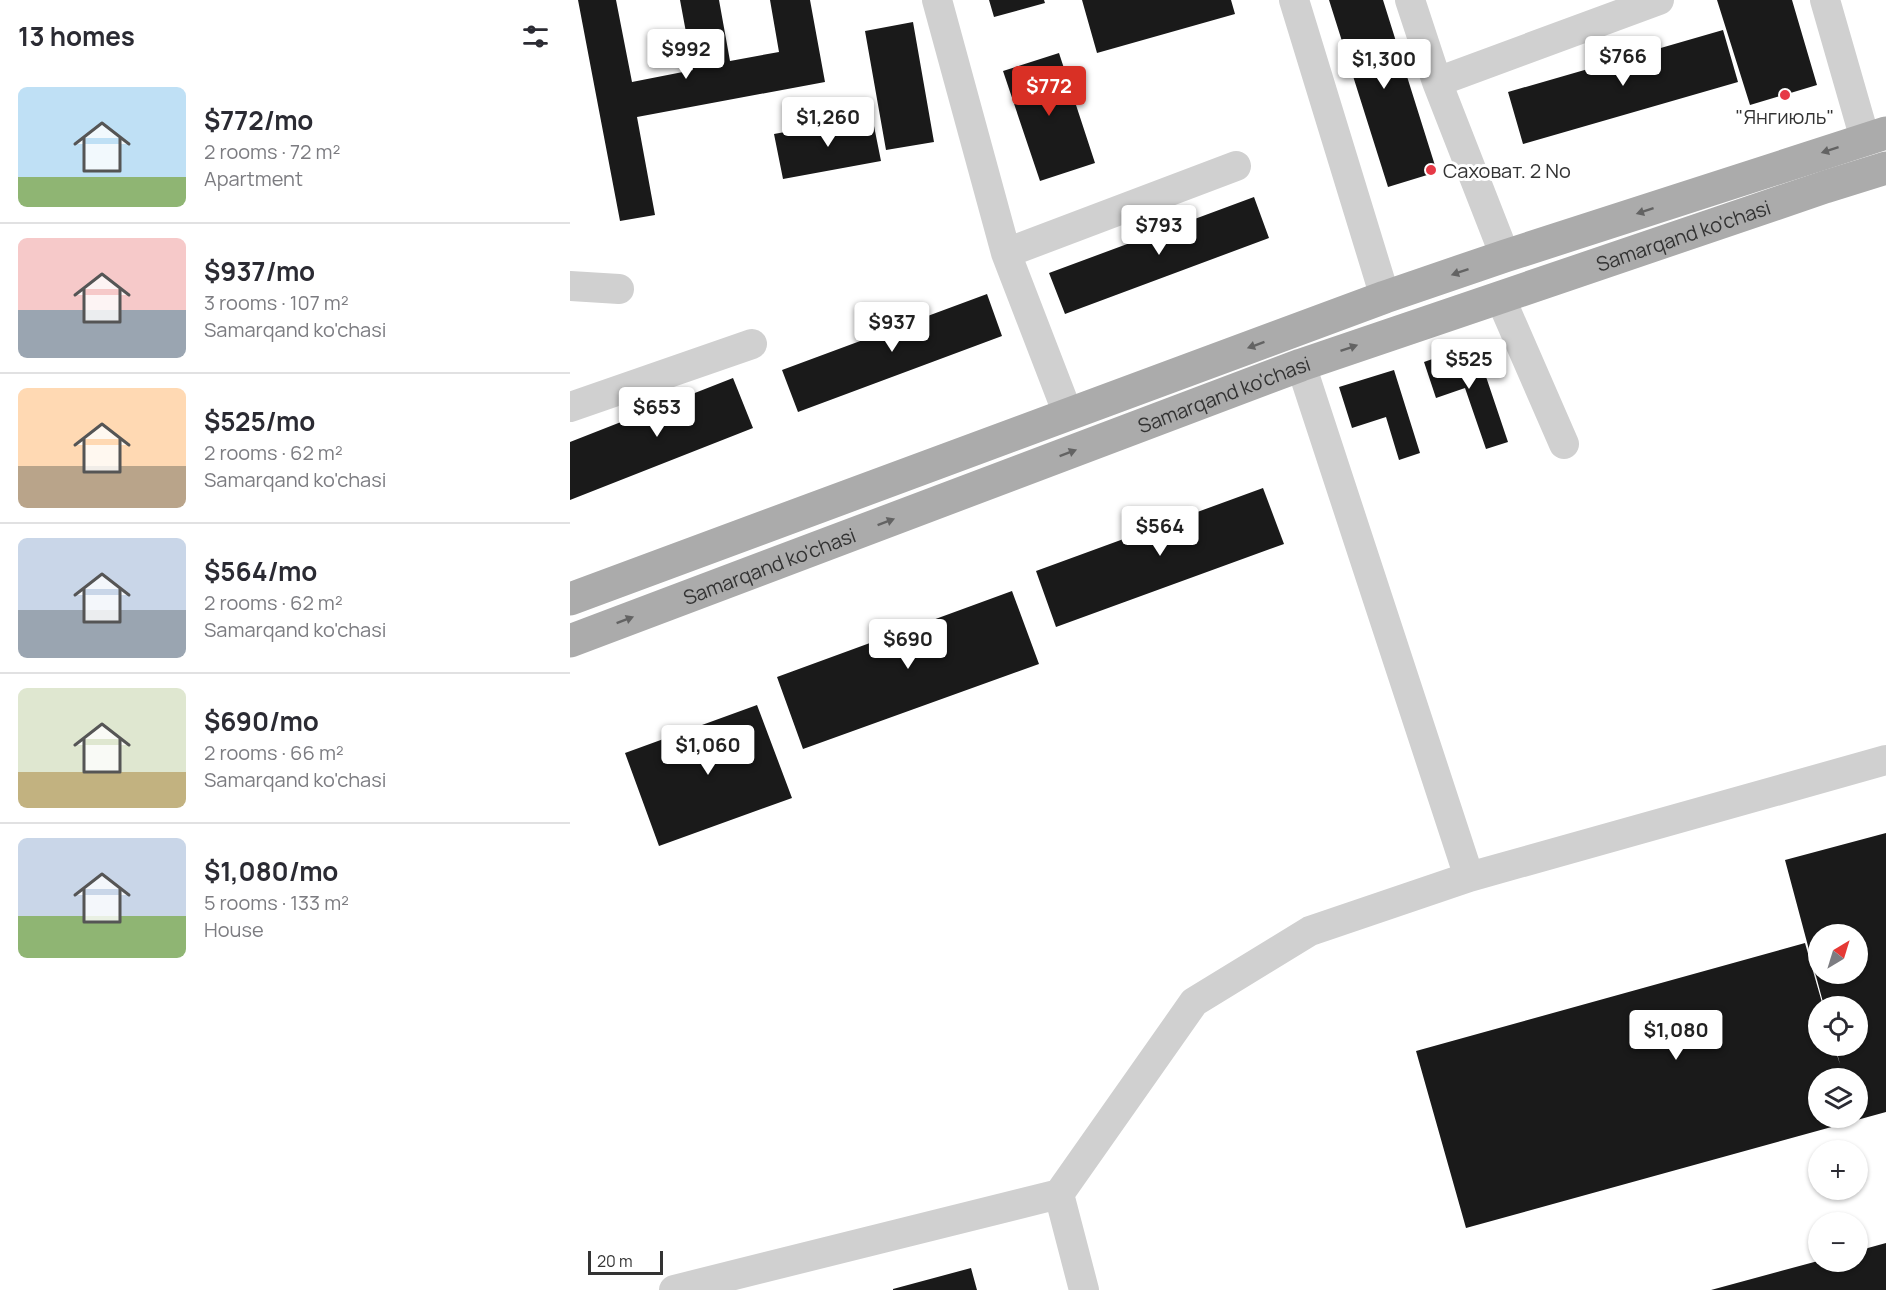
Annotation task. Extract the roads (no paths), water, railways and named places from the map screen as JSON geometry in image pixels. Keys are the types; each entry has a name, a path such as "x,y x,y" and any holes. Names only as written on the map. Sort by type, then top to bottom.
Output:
{"main road":[{"name":"Samarqand ko'chasi","path":"570,598 1385,297 1504,256 1876,136"},
{"name":"Samarqand ko'chasi","path":"570,641 1300,365 1886,168"},
{"path":"1289,333 1300,365"}],"street":[{"path":"937,0 1006,253 1068,414"},
{"path":"1294,0 1385,297"},
{"path":"1410,0 1437,82 1504,256"},
{"path":"1437,82 1659,0"},
{"path":"1825,0 1876,136"},
{"path":"1006,253 1236,166"},
{"path":"570,286 619,289"},
{"path":"1500,297 1564,444"},
{"path":"570,407 752,344"},
{"path":"1300,365 1469,876"},
{"path":"688,1288 1059,1194 1194,1002 1310,931 1469,876 1886,760"},
{"path":"1059,1194 1082,1289"}],"place":[{"name":"\"Янгиюль\"","path":"1785,95"},
{"name":"Саховат. 2 No","path":"1431,170"}]}
